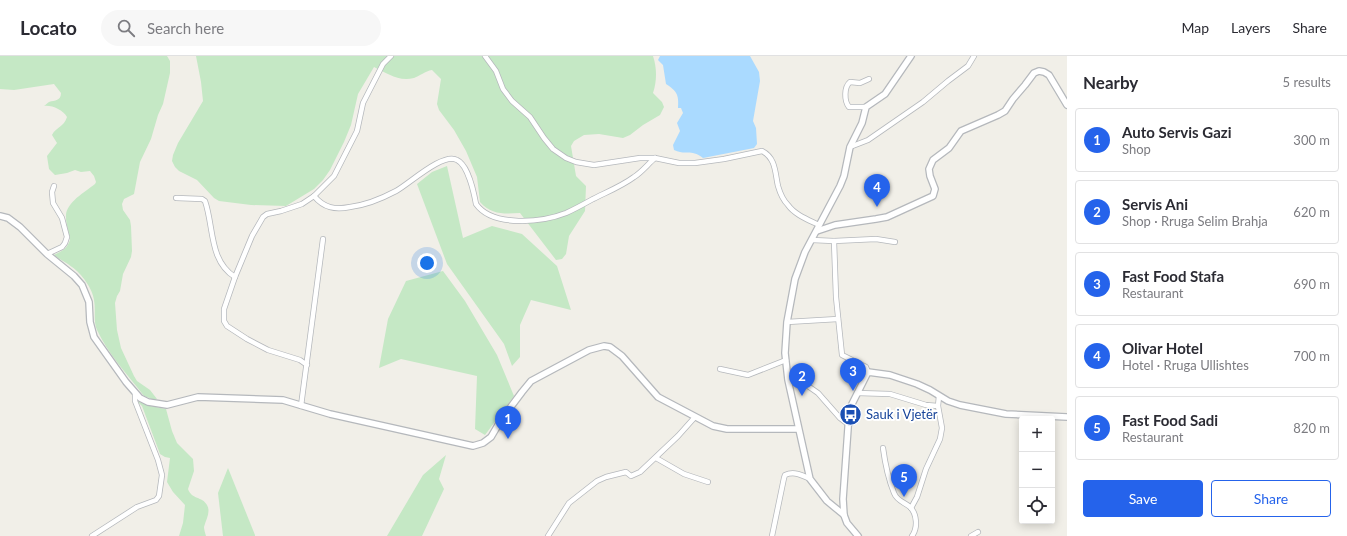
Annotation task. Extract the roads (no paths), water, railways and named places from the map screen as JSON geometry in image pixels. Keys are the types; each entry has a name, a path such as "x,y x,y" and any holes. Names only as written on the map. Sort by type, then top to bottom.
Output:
{"street":[{"path":"307,365 300,360 268,350 227,326 224,321 224,309 252,236 263,217 267,214 302,204 314,196 338,170 357,131 363,103 383,64 391,56"},
{"path":"485,56 496,71 503,88 512,101 530,117 553,149 566,158 576,162 594,165 629,159 655,158 679,163 724,159 762,151 767,154 772,161 778,187 787,205 818,228 876,220 887,217 930,198 935,192 930,176 930,169 933,160 938,155 945,152 962,131 1005,111 1034,73 1039,71 1049,75 1067,105"},
{"path":"869,79 860,83 850,82 845,89 846,104 849,107 866,107 885,94 911,56"},
{"path":"850,147 868,140 923,102 968,66 974,56"},
{"path":"844,515 827,501 810,479 788,380 785,353 787,322 794,279 805,252 840,186 844,176 850,147 862,123 866,107"},
{"path":"314,196 318,201 333,209 362,206 398,190 435,165 447,159 452,159 461,163 470,179 478,208 495,218 504,220 534,220 558,216 613,190 635,177 655,158"},
{"path":"47,254 62,247 67,237 62,218 53,203 52,192 54,186"},
{"path":"176,198 202,199 206,201 217,255 225,269 235,277"},
{"path":"0,216 8,218 20,227 47,254 74,276 82,285 89,302 90,322 94,336 121,376 140,398 148,402 167,405 192,398 207,397 282,400 330,414 473,446 483,443 491,438 501,420 531,381 589,350 604,346 610,347 622,356 658,397 713,426 721,428 798,428"},
{"path":"302,406 323,239"},
{"path":"812,240 834,242 876,240 895,242"},
{"path":"834,242 838,319 842,355 866,367 868,372"},
{"path":"787,322 838,319"},
{"path":"720,369 748,376 786,360"},
{"path":"858,536 847,523 844,515 843,499 848,424 851,406 868,372"},
{"path":"868,372 890,375 906,380 923,386 954,403 998,413 1067,417"},
{"path":"805,384 818,393 840,418 848,424"},
{"path":"92,536 132,509 156,500 159,496 162,475 158,460 135,401 135,393"},
{"path":"857,393 890,394 926,405 938,406"},
{"path":"911,508 917,498 926,469 940,439 942,428 938,406 939,396"},
{"path":"548,536 569,503 597,481 606,477 626,472 631,476 634,476 640,472 656,458 696,417"},
{"path":"883,448 885,465 894,494 899,501 911,508 916,524 914,535"},
{"path":"656,458 684,474 708,482"},
{"path":"772,536 785,475 800,474 810,479"},
{"path":"971,536 978,532"}],"water":[{"path":"660,56 750,56 759,72 760,81 753,121 756,128 757,144 754,148 703,158 695,153 678,152 674,150 673,145 680,131 677,123 683,113 681,108 678,108 676,94 673,89 666,84 663,65 658,60"}],"place":[{"name":"Olivar Hotel","path":"877,207"},
{"name":"Fast Food Stafa","path":"853,391"},
{"name":"Servis Ani","path":"802,396"},
{"name":"Sauk i Vjetër","path":"851,414"},
{"name":"Auto Servis Gazi","path":"508,439"},
{"name":"Fast Food Sadi","path":"904,497"}]}
